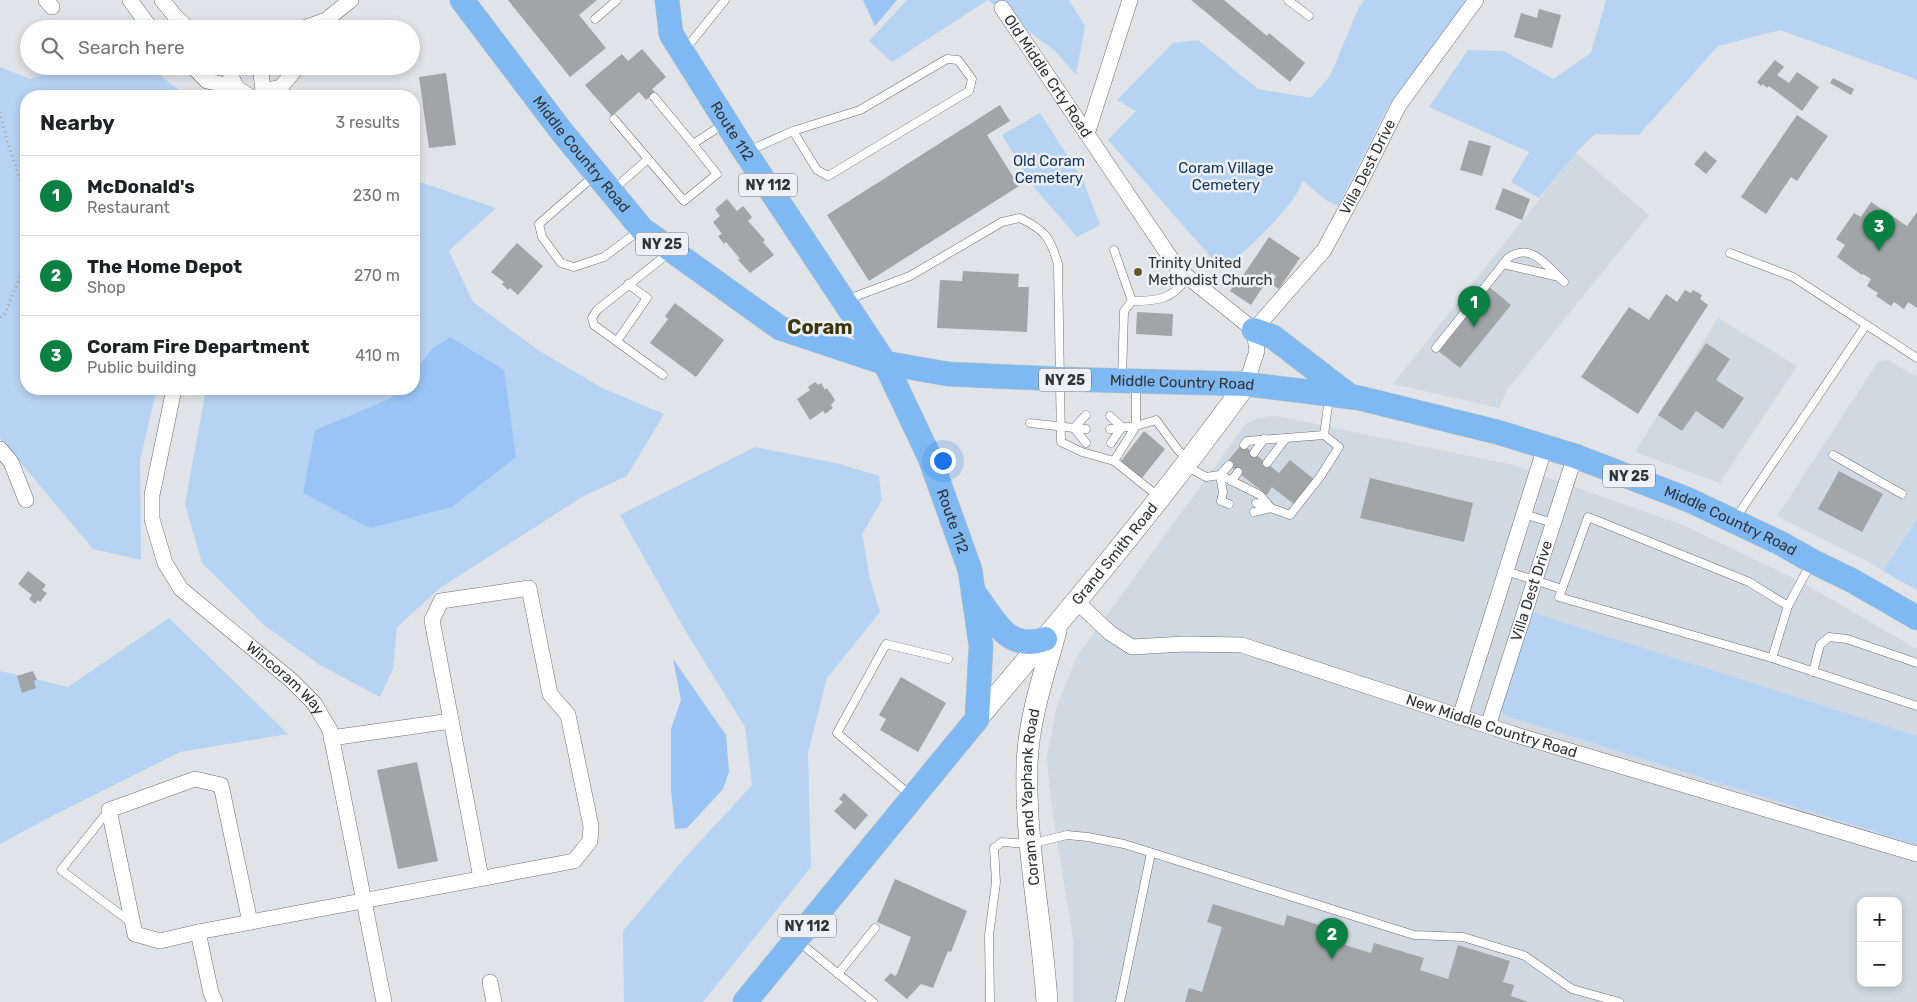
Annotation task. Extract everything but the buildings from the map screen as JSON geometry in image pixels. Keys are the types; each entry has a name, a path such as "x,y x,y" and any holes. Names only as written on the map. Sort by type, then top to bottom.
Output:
{"main road":[{"name":"Middle Country Road","path":"462,0 562,132 642,229 780,328 885,363 948,374 1246,384 1340,396 1497,432 1575,456 1689,500 1780,543 1853,581 1917,618"},
{"name":"Route 112","path":"667,0 671,34 885,363 930,458 970,570 974,592 981,646 977,720"},
{"path":"1254,330 1273,337 1340,396"},
{"name":"Grand Smith Road","path":"977,720 1077,602 1246,384"},
{"path":"974,592 1005,634 1015,641 1034,643 1052,632"},
{"name":"Coram and Yaphank Road","path":"1047,1002 1030,844 1027,764 1036,703 1052,632"},
{"name":"NY 112","path":"745,1002 977,720"}],"street":[{"path":"130,0 144,20"},
{"path":"162,0 179,20"},
{"path":"329,20 351,0"},
{"path":"1087,134 1130,0"},
{"name":"Villa Dest Drive","path":"1254,330 1324,250 1399,105 1476,0"},
{"name":"Old Middle Crty Road","path":"1002,8 1183,273 1254,330"},
{"path":"202,75 208,81 236,90"},
{"path":"232,75 241,90"},
{"path":"261,75 262,90"},
{"path":"273,90 281,87 291,75"},
{"path":"1246,384 1257,351 1254,330"},
{"name":"Wincoram Way","path":"173,395 152,495 152,519 165,563 181,589 291,680 314,703 330,730 384,1002"},
{"name":"Villa Dest Drive","path":"1460,717 1545,447"},
{"path":"0,449 11,462 26,500"},
{"name":"Villa Dest Drive","path":"1488,726 1575,456"},
{"path":"250,922 221,785 195,779 109,810 135,934 160,941 198,932 574,861 590,841 591,826 568,715 550,694 529,588 441,601 432,620 481,878"},
{"name":"New Middle Country Road","path":"1077,602 1110,634 1132,647 1184,644 1242,645 1488,726 1917,854"},
{"path":"331,738 451,721"},
{"path":"198,932 211,993 215,1002"},
{"path":"490,982 494,1002"}],"lane":[{"path":"595,19 617,0"},
{"path":"683,52 725,0"},
{"path":"1288,0 1309,16"},
{"path":"746,152 793,131 860,110 948,59 958,60 972,80 968,91 828,176 817,170 793,131"},
{"path":"614,119 684,202 717,174 654,97"},
{"path":"693,144 727,122"},
{"path":"642,229 604,257 574,267 561,264 542,237 539,224 604,182 648,159"},
{"path":"844,301 910,276 1002,222 1020,218 1038,226 1051,242 1058,264 1061,442 1082,452 1114,461 1159,497"},
{"path":"1114,250 1132,301"},
{"path":"663,375 594,325 592,318 597,310 671,251"},
{"path":"1436,348 1503,264 1515,252 1525,251 1535,255 1564,282"},
{"path":"1730,253 1793,277 1917,358"},
{"path":"1503,264 1557,276"},
{"path":"1132,301 1154,301 1170,296 1179,289 1183,273"},
{"path":"617,341 647,298 628,284"},
{"path":"1114,461 1136,426 1129,381 1124,311 1132,301"},
{"path":"1734,521 1866,325"},
{"path":"1324,435 1340,396"},
{"path":"1074,428 1086,415"},
{"path":"1110,416 1122,427"},
{"path":"1110,429 1136,426 1156,420 1186,462 1206,477 1220,475 1260,495 1271,508"},
{"path":"1030,423 1086,429"},
{"path":"1111,443 1122,427"},
{"path":"1074,428 1086,443"},
{"path":"1244,445 1247,441 1324,435 1339,447 1320,477 1290,514 1256,503"},
{"path":"1267,463 1286,438"},
{"path":"1254,453 1264,439"},
{"path":"1833,455 1902,494"},
{"path":"1220,475 1229,465"},
{"path":"1232,481 1238,472"},
{"path":"1220,475 1223,492 1221,501 1229,504"},
{"path":"1223,492 1232,495"},
{"path":"1254,512 1271,508"},
{"path":"1524,514 1553,523"},
{"path":"1788,606 1749,582 1588,517 1559,597 1772,658 1917,706"},
{"path":"1772,658 1788,606 1812,561"},
{"path":"1506,571 1562,589"},
{"path":"1812,672 1820,645 1829,637 1847,639 1917,663"},
{"path":"913,798 837,733 886,644 948,659"},
{"path":"109,810 61,870 133,924"},
{"path":"990,1002 989,935 996,882 994,848 1002,842 1030,844 1067,836 1088,837 1124,844 1414,935 1463,938 1525,956 1572,990 1619,1002"},
{"path":"1120,1002 1151,853"},
{"path":"838,974 875,928"},
{"path":"796,940 873,1002"}],"path":[{"path":"0,112 20,180"},
{"path":"0,316 5,314 20,276"}],"shaded area":[{"path":"863,0 897,0 875,26"},
{"path":"1576,153 1649,215 1507,390 1499,408 1393,384"},
{"path":"1718,318 1797,366 1720,483 1635,452"},
{"path":"450,337 504,370 516,457 452,507 370,528 303,493 315,430 391,398 394,395 420,395 420,364 432,349"},
{"path":"1888,360 1917,377 1917,589 1865,560 1777,516 1878,362"},
{"path":"1271,416 1281,417 1513,465 1685,526 1801,582 1917,649 1917,1002 1073,1002 1073,939 1051,801 1047,757 1056,709 1077,656 1246,424 1256,419"},
{"path":"673,659 726,735 729,772 723,789 687,828 675,829 671,790 671,729 681,700"}],"green space":[{"path":"907,0 988,0 892,62 869,41"},
{"path":"988,0 1069,0 1085,26 1076,75 1056,52"},
{"name":"Coram Village Cemetery","path":"1365,0 1467,0 1390,103 1338,206 1326,200 1303,181 1290,204 1223,271 1108,140 1136,111 1117,100 1173,43 1198,40 1258,89 1311,98 1330,76 1359,7"},
{"path":"1606,0 1917,0 1917,80 1780,30 1718,46 1639,135 1595,134 1576,153 1539,198 1511,182 1529,152 1429,107 1468,50 1504,51 1553,79 1591,53"},
{"path":"0,67 30,79 42,75 159,75 179,90 20,90 20,395 156,395 140,460 141,560 93,549 0,438"},
{"name":"Old Coram Cemetery","path":"1040,113 1083,180 1100,225 1077,237 1033,186 1002,135"},
{"path":"420,182 496,208 449,251 473,302 538,350 602,388 664,414 627,476 582,497 440,588 397,627 393,669 380,697 320,665 264,625 202,563 185,504 205,395 394,395 391,398 315,430 370,528 416,395 420,395 420,384 432,349 420,364"},
{"path":"755,447 836,463 879,476 882,500 862,534 870,579 880,612 827,678 808,753 811,867 703,1002 624,1002 623,931 684,859 752,785 745,727 686,632 620,515"},
{"path":"1917,520 1917,590 1883,571"},
{"path":"1531,612 1917,736 1917,845 1507,716 1501,710 1502,704"},
{"path":"169,618 288,734 180,752 0,844 0,671 68,687"}],"place":[{"name":"Coram Fire Department","path":"1879,251"},
{"name":"Trinity United Methodist Church","path":"1138,272"},
{"name":"McDonald's","path":"1474,327"},
{"name":"The Home Depot","path":"1332,959"}],"district":[{"name":"Coram","path":"820,327"}]}
